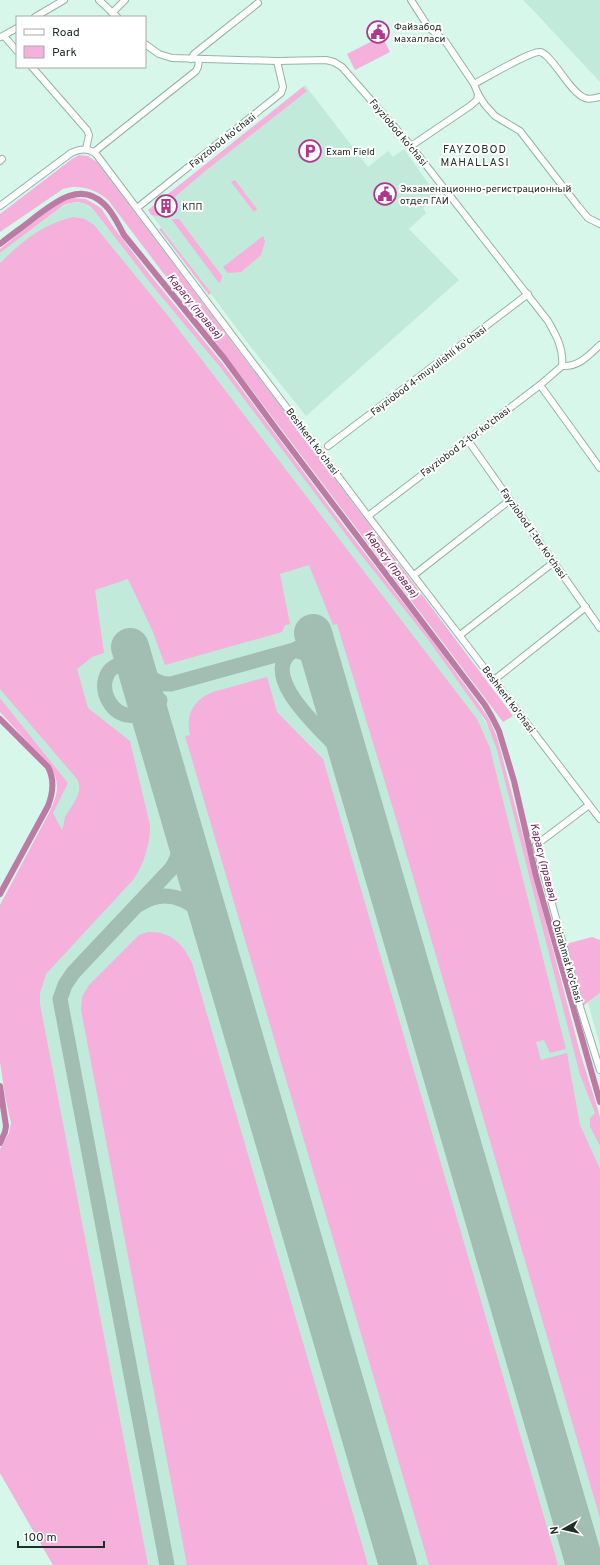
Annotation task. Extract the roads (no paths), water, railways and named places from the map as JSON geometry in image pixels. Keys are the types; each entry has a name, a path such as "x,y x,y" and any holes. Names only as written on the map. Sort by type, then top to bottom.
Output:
{"street":[{"path":"37,16 64,0"},
{"path":"99,0 114,15 125,0"},
{"path":"411,0 429,28 444,41 474,84 478,94 495,116 520,131 588,218 600,224"},
{"path":"191,59 194,54 258,3"},
{"path":"16,29 2,36 16,50"},
{"name":"Fayziobod ko'chasi","path":"146,45 165,56 191,59 277,62 326,60 340,65 411,146 548,320 555,334 563,357 562,366"},
{"path":"474,84 539,52 546,55 568,82 584,98 590,99 600,97"},
{"path":"0,206 71,153 86,149 94,152 196,71 199,59"},
{"name":"Fayzobod ko'chasi","path":"137,208 282,93 277,62"},
{"path":"33,68 87,130 88,140 86,149"},
{"path":"411,146 470,106 477,100 478,94"},
{"name":"Beshkent ko'chasi","path":"94,152 368,516 600,819"},
{"name":"Fayziobod 4-muyulishli koʻchasi","path":"328,446 528,294"},
{"path":"562,366 570,367 579,364 600,345"},
{"name":"Fayziobod 2-tor ko'chasi","path":"368,516 540,386 562,366"},
{"path":"540,386 600,468"},
{"name":"Fayziobod 1-tor ko'chasi","path":"467,440 600,628"},
{"path":"414,575 510,500"},
{"path":"460,635 554,562"},
{"path":"494,680 586,607"},
{"name":"Obirahmat ko'chasi","path":"589,805 536,845 581,1010 600,1070"}],"waterway":[{"name":"Карасу (правая)","path":"0,244 50,206 68,196 86,194 95,197 104,204 113,214 124,235 224,358 485,705 499,731 514,781 536,876 600,1102"},
{"name":"Карасу (правая)","path":"0,719 48,767 52,777 51,796 48,806 0,894"},
{"name":"Карасу (правая)","path":"0,1086 6,1126 0,1143"}],"place":[{"name":"Файзабод махалласи","path":"378,32"},
{"name":"Exam Field","path":"310,151"},
{"name":"Экзаменационно-регистрационный отдел ГАИ","path":"385,194"},
{"name":"КПП","path":"166,206"}],"district":[{"name":"FAYZOBOD MAHALLASI","path":"475,155"}]}
